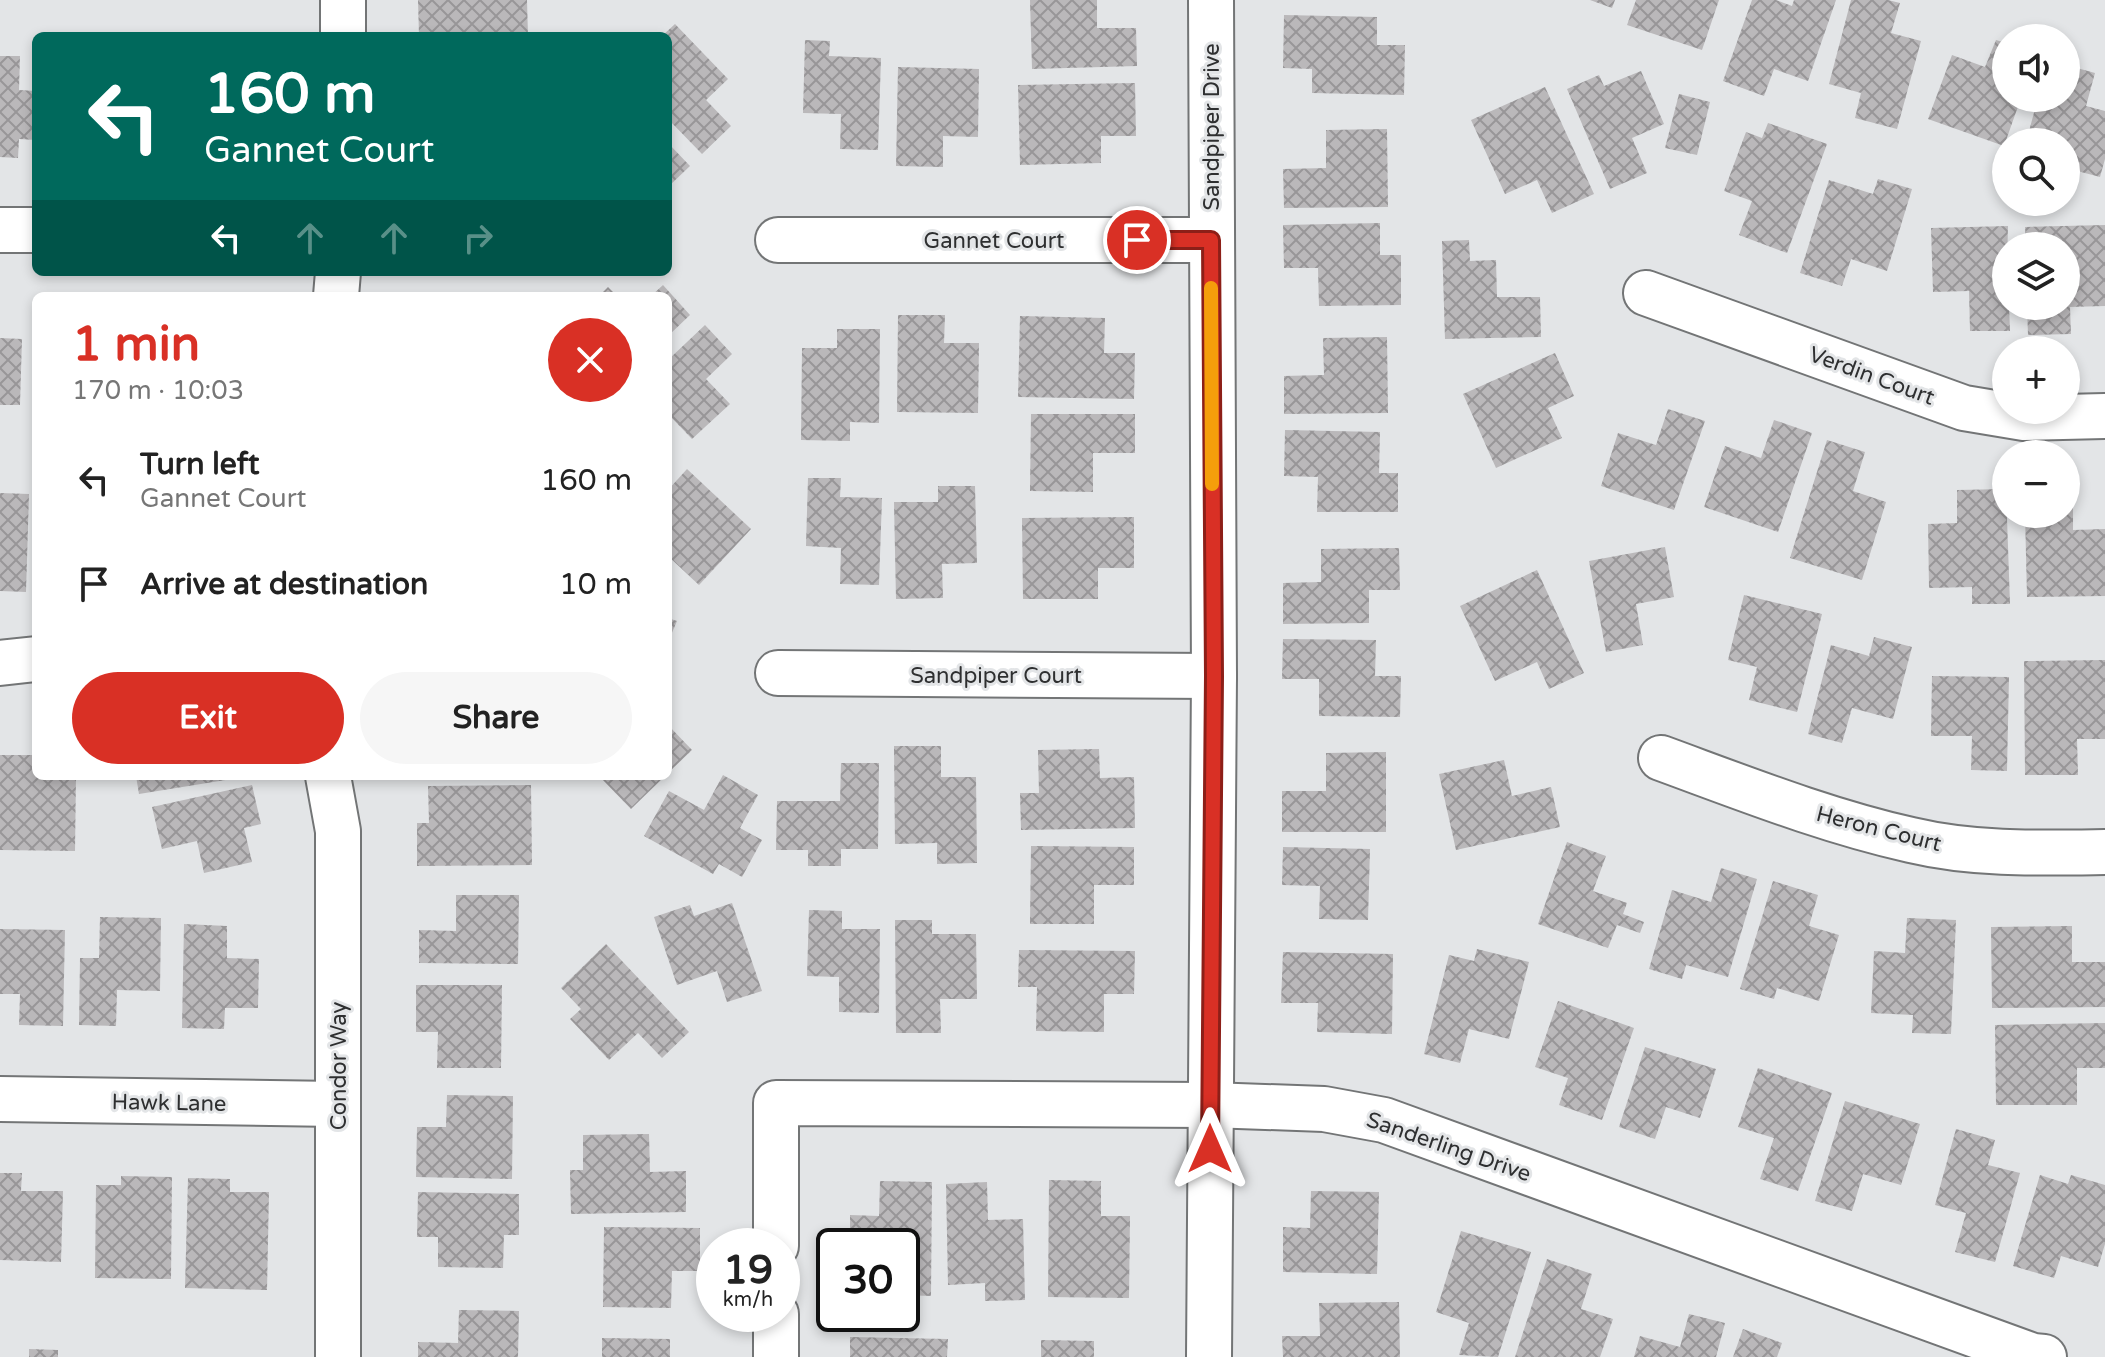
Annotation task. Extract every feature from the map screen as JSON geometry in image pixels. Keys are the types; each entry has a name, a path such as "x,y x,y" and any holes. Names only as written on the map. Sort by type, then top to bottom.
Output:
{"street":[{"path":"343,0 343,32"},
{"name":"Sandpiper Drive","path":"1209,1357 1214,676 1211,0"},
{"path":"0,230 32,230"},
{"name":"Gannet Court","path":"778,240 1211,240"},
{"name":"Verdin Court","path":"1646,293 1964,408 2024,418 2105,416"},
{"path":"0,663 32,659"},
{"name":"Sandpiper Court","path":"778,673 1214,676"},
{"name":"Heron Court","path":"1661,758 1818,814 1913,841 2006,853 2105,852"},
{"name":"Condor Way","path":"329,780 338,831 338,1357"},
{"name":"Hawk Lane","path":"0,1099 337,1104"},
{"name":"Sanderling Drive","path":"776,1228 776,1103 1210,1105 1324,1109 1384,1120 2033,1356 2044,1357"},
{"path":"776,1332 776,1357"}],"building":[{"path":"418,0 527,0 528,32 419,32"},
{"path":"1030,0 1097,0 1097,28 1136,28 1137,66 1032,69"},
{"path":"1590,0 1615,0 1612,8"},
{"path":"1636,0 1719,0 1702,50 1627,25"},
{"path":"1752,0 1776,0 1792,6 1794,0 1836,0 1808,81 1774,69 1764,96 1723,81"},
{"path":"1851,0 1900,3 1891,33 1921,41 1897,129 1855,118 1861,93 1829,84"},
{"path":"1284,15 1377,17 1377,45 1405,45 1404,95 1312,93 1312,69 1283,68"},
{"path":"675,24 728,79 706,100 731,126 702,154 672,123 672,32 666,32"},
{"path":"805,40 830,41 829,56 881,58 878,150 840,149 841,114 803,113"},
{"path":"1992,50 1992,112 2016,112 2010,128 1992,128 1992,142 1928,119 1952,55 1985,67"},
{"path":"0,56 20,56 19,90 32,91 32,140 19,139 18,158 0,157"},
{"path":"898,67 979,69 978,137 943,136 943,167 896,166"},
{"path":"2080,69 2095,73 2086,106 2105,111 2105,159 2100,177 2080,172 2080,128 2030,128 2034,112 2080,112"},
{"path":"1641,71 1664,124 1632,138 1647,173 1610,189 1567,89 1599,75 1604,86"},
{"path":"1135,83 1136,136 1101,136 1101,163 1020,165 1018,85"},
{"path":"1545,87 1594,194 1552,213 1537,180 1505,194 1471,120"},
{"path":"1679,94 1710,102 1697,155 1665,148"},
{"path":"1768,123 1827,144 1787,253 1739,235 1752,201 1724,191 1746,132 1762,138"},
{"path":"1387,129 1388,207 1284,208 1283,169 1326,168 1326,130"},
{"path":"672,147 690,166 672,183"},
{"path":"1878,179 1912,189 1887,271 1851,259 1842,286 1800,273 1829,180 1873,194"},
{"path":"1380,223 1380,255 1401,255 1401,305 1319,306 1318,268 1284,268 1283,225"},
{"path":"2105,225 2105,306 2080,307 2080,232 2025,232 2025,227"},
{"path":"2008,226 2008,232 1992,232 1992,320 2010,320 2010,331 1970,331 1969,291 1933,292 1931,228"},
{"path":"1469,240 1470,261 1496,260 1497,297 1540,297 1541,337 1445,339 1442,241"},
{"path":"663,285 669,292 655,292"},
{"path":"672,295 690,315 672,332"},
{"path":"898,315 945,315 944,343 979,343 978,413 897,412"},
{"path":"1020,316 1105,318 1104,353 1135,353 1134,399 1018,397"},
{"path":"2027,320 2070,320 2071,334 2028,335"},
{"path":"705,325 732,354 706,379 730,404 692,439 672,418 672,356"},
{"path":"837,329 880,329 879,423 850,422 850,441 801,440 802,348 837,348"},
{"path":"1387,337 1388,413 1284,414 1284,376 1324,375 1323,338"},
{"path":"0,338 22,339 20,405 0,405"},
{"path":"1555,353 1574,396 1548,408 1562,438 1496,468 1463,394"},
{"path":"1668,409 1705,421 1674,510 1601,486 1618,433 1656,445"},
{"path":"1031,414 1135,414 1135,453 1093,453 1093,492 1030,491"},
{"path":"1774,420 1812,433 1778,532 1704,507 1725,446 1761,458"},
{"path":"1285,430 1380,432 1379,473 1398,473 1398,512 1317,512 1318,477 1284,476"},
{"path":"1827,440 1865,452 1853,491 1886,502 1862,580 1790,558"},
{"path":"687,469 751,529 699,585 672,560 672,486"},
{"path":"808,478 841,478 840,497 882,498 879,585 840,584 841,548 806,546"},
{"path":"938,486 975,486 977,563 942,564 943,598 896,599 894,502 938,502"},
{"path":"1992,489 1992,528 2007,528 2010,604 1972,604 1972,587 1929,588 1928,524 1957,523 1957,490"},
{"path":"0,493 29,494 26,592 0,591"},
{"path":"1134,517 1134,568 1098,568 1098,599 1023,599 1022,518"},
{"path":"2025,528 2105,529 2105,596 2027,597"},
{"path":"1665,547 1674,597 1636,604 1643,645 1606,652 1589,561"},
{"path":"1399,548 1400,590 1369,590 1369,623 1283,624 1283,583 1321,582 1321,549"},
{"path":"1537,570 1584,673 1549,689 1537,662 1495,681 1460,606"},
{"path":"1744,595 1822,614 1797,712 1749,700 1757,667 1728,660"},
{"path":"1874,637 1912,647 1893,719 1852,708 1842,743 1808,734 1831,645 1869,656"},
{"path":"1283,639 1376,640 1375,676 1401,676 1400,717 1319,716 1319,679 1282,679"},
{"path":"2105,660 2105,739 2077,739 2078,775 2025,775 2024,661"},
{"path":"1932,676 2009,677 2007,771 1971,770 1972,736 1931,736"},
{"path":"672,729 692,750 672,769"},
{"path":"894,746 941,746 941,777 976,777 977,863 937,864 937,843 895,844"},
{"path":"1099,749 1100,778 1134,777 1135,828 1021,830 1020,793 1039,793 1038,750"},
{"path":"1386,752 1386,832 1282,832 1282,791 1326,791 1326,753"},
{"path":"0,755 32,755 32,780 76,780 75,851 0,850"},
{"path":"1504,760 1512,796 1551,787 1560,827 1456,850 1439,774"},
{"path":"841,763 879,763 878,849 841,849 841,866 808,866 808,850 776,850 777,801 840,801"},
{"path":"723,775 758,795 740,828 762,840 742,877 719,864 713,874 644,836 669,791 704,810"},
{"path":"137,780 226,780 139,794"},
{"path":"603,780 661,780 631,809"},
{"path":"252,785 261,824 244,828 252,862 204,873 197,841 162,849 152,807"},
{"path":"531,785 532,865 417,866 417,823 429,823 428,786"},
{"path":"1567,842 1606,856 1593,891 1627,903 1623,914 1644,922 1640,933 1617,925 1608,948 1538,924"},
{"path":"1031,846 1134,847 1134,885 1094,885 1094,924 1030,924"},
{"path":"1283,847 1370,849 1368,920 1319,919 1320,886 1282,885"},
{"path":"1721,868 1757,879 1728,977 1686,965 1682,979 1649,969 1672,890 1711,902"},
{"path":"1773,881 1818,895 1809,926 1839,935 1819,1001 1777,988 1774,999 1740,989"},
{"path":"456,895 519,895 518,964 419,963 419,930 456,931"},
{"path":"732,903 762,991 727,1002 717,971 677,985 654,917 690,905 694,916"},
{"path":"809,910 842,911 842,929 880,929 879,1013 839,1012 839,977 807,976"},
{"path":"100,917 161,918 160,991 117,990 116,1026 79,1025 80,958 99,958"},
{"path":"1907,918 1956,920 1951,1034 1912,1033 1913,1015 1871,1013 1874,951 1905,953"},
{"path":"895,920 932,920 932,934 976,934 977,999 940,999 941,1033 896,1033"},
{"path":"184,924 227,926 227,958 259,959 258,1008 225,1008 224,1029 182,1028"},
{"path":"2072,926 2072,962 2105,962 2105,1007 1992,1008 1991,927"},
{"path":"0,929 65,930 63,1026 19,1025 20,994 0,994"},
{"path":"606,944 689,1032 662,1058 638,1033 609,1060 570,1019 581,1009 561,988"},
{"path":"1477,949 1529,962 1509,1039 1469,1029 1460,1063 1424,1054 1449,955 1474,961"},
{"path":"1019,950 1135,951 1134,994 1104,994 1104,1032 1036,1031 1037,987 1018,987"},
{"path":"1283,952 1393,954 1392,1034 1317,1032 1318,1003 1281,1003"},
{"path":"416,985 502,985 501,1068 437,1068 438,1032 416,1032"},
{"path":"1558,1001 1634,1028 1602,1120 1559,1105 1568,1078 1535,1067"},
{"path":"2105,1023 2105,1068 2077,1068 2077,1105 1996,1105 1995,1025"},
{"path":"1645,1047 1716,1069 1700,1118 1666,1107 1655,1139 1619,1127"},
{"path":"1758,1068 1832,1093 1798,1191 1760,1179 1774,1138 1738,1127"},
{"path":"447,1095 513,1096 512,1179 416,1177 417,1127 446,1127"},
{"path":"1845,1101 1920,1124 1901,1185 1863,1174 1852,1211 1815,1201"},
{"path":"1956,1129 1995,1140 1988,1165 2020,1173 1995,1262 1955,1252 1966,1213 1935,1205"},
{"path":"649,1134 650,1172 686,1171 686,1212 571,1214 570,1170 583,1170 583,1135"},
{"path":"0,1173 22,1173 21,1191 63,1191 61,1262 0,1260"},
{"path":"2040,1175 2068,1184 2071,1175 2105,1185 2105,1244 2098,1267 2061,1256 2054,1278 2013,1266"},
{"path":"121,1176 172,1177 171,1279 95,1278 96,1185 121,1185"},
{"path":"188,1178 230,1179 230,1192 269,1192 267,1290 185,1288"},
{"path":"1049,1180 1101,1181 1101,1216 1130,1216 1129,1298 1048,1297"},
{"path":"880,1181 932,1182 931,1296 920,1296 920,1228 850,1228 850,1215 879,1216"},
{"path":"987,1182 988,1220 1023,1219 1025,1300 985,1301 985,1283 948,1285 946,1184"},
{"path":"1311,1191 1379,1192 1377,1274 1283,1272 1283,1227 1310,1228"},
{"path":"418,1192 519,1194 519,1235 504,1235 503,1268 438,1267 438,1237 417,1237"},
{"path":"604,1227 700,1228 696,1228 696,1271 672,1271 671,1308 603,1307"},
{"path":"1461,1231 1531,1252 1498,1357 1459,1355 1469,1323 1436,1312"},
{"path":"1547,1259 1592,1274 1581,1309 1613,1319 1600,1357 1515,1357"},
{"path":"1399,1302 1400,1357 1283,1357 1282,1336 1320,1336 1319,1303"},
{"path":"459,1310 519,1311 518,1357 418,1357 418,1342 458,1343"},
{"path":"1689,1314 1725,1323 1716,1357 1634,1357 1640,1336 1680,1347"},
{"path":"1743,1329 1782,1343 1777,1357 1733,1357"},
{"path":"850,1337 948,1339 947,1357 850,1357"},
{"path":"602,1338 670,1339 670,1357 602,1357"},
{"path":"1041,1340 1094,1341 1094,1357 1041,1357"},
{"path":"29,1349 58,1350 58,1357 29,1357"}],"slow traffic":[{"path":"1211,288 1212,484"}],"route":[{"path":"1137,240 1211,240 1214,676 1210,1149"}]}
